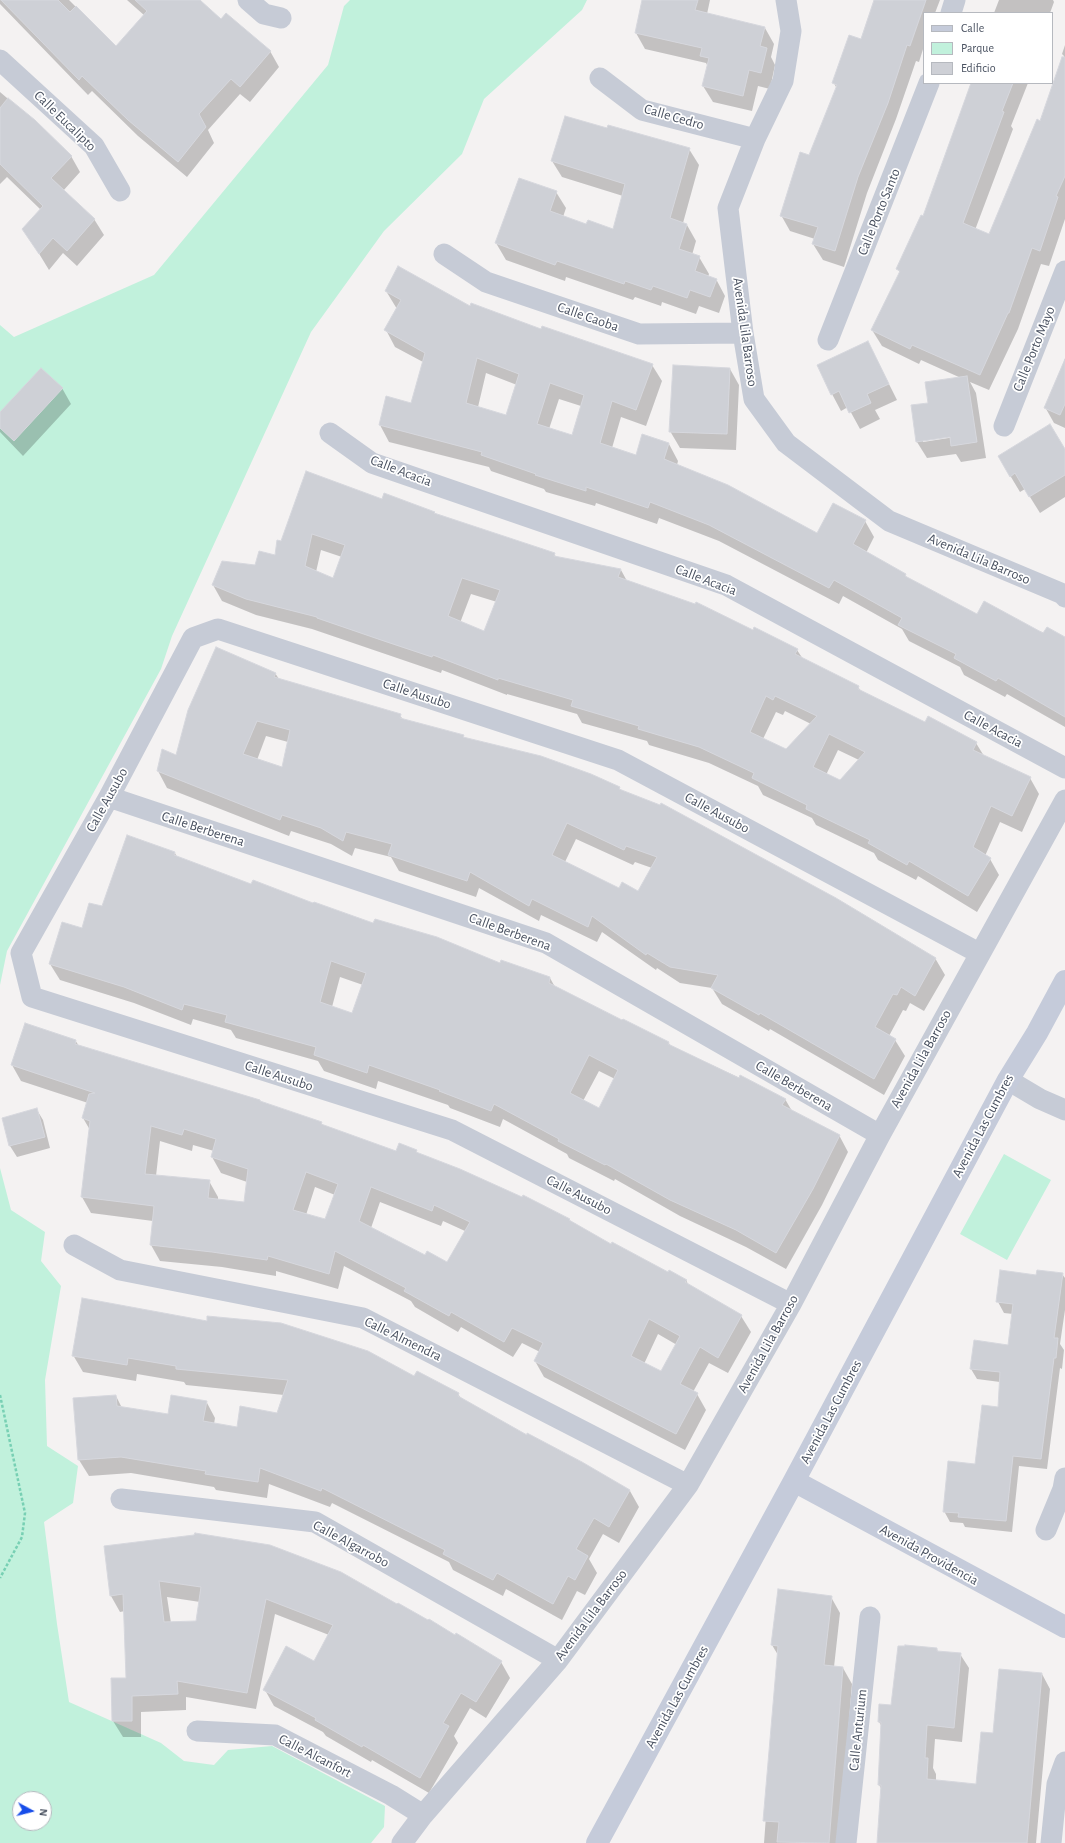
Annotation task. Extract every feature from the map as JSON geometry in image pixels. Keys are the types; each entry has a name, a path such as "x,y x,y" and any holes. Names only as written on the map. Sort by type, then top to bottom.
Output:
{"street":[{"path":"248,0 264,14 281,18"},
{"name":"Avenida Lila Barroso","path":"786,0 792,31 783,81 755,138 728,208 743,333 754,399 786,442 889,520 1063,594 1065,597"},
{"path":"951,12 956,0"},
{"name":"Calle Eucalipto","path":"0,60 94,146 120,191"},
{"name":"Calle Cedro","path":"600,78 642,110 755,138"},
{"name":"Calle Porto Santo","path":"828,340 929,84"},
{"name":"Calle Caoba","path":"444,254 486,282 640,334 743,333"},
{"name":"Calle Porto Mayo","path":"1004,426 1065,271"},
{"name":"Calle Acacia","path":"330,433 372,463 726,585 1065,768"},
{"name":"Calle Ausubo","path":"791,1304 452,1130 32,997 21,953 109,797 192,638 218,628 618,760 979,953"},
{"name":"Calle Berberena","path":"109,797 546,943 880,1135"},
{"name":"Avenida Lila Barroso","path":"402,1843 423,1815 558,1660 688,1485 791,1304 880,1135 979,953 1065,800"},
{"name":"Avenida Las Cumbres","path":"597,1843 794,1480 1008,1080 1037,1033 1065,981"},
{"path":"1008,1080 1040,1099 1065,1110"},
{"name":"Calle Almendra","path":"74,1245 120,1270 363,1318 688,1485"},
{"path":"1046,1530 1063,1489 1065,1478"},
{"name":"Avenida Providencia","path":"794,1480 1065,1627"},
{"name":"Calle Algarrobo","path":"121,1499 315,1522 558,1660"},
{"name":"Calle Anturium","path":"846,1843 870,1617"},
{"name":"Calle Alcanfort","path":"197,1731 275,1735 391,1795 423,1815"},
{"path":"1051,1843 1057,1784 1065,1762"}],"path":[{"path":"0,1395 25,1513 22,1537 0,1578"}],"green space":[{"path":"350,0 587,0 582,10 484,99 462,154 384,231 311,332 172,636 161,669 7,951 0,985 0,325 14,337 154,275 328,65 344,6"},
{"path":"1004,1154 1051,1180 1007,1260 960,1234"},
{"path":"0,1168 11,1210 45,1232 41,1261 61,1286 45,1380 47,1446 78,1466 73,1503 44,1522 69,1702 161,1743 184,1761 214,1765 228,1750 272,1746 385,1806 384,1827 371,1843 0,1843"}],"building":[{"path":"1,0 58,0 70,12 76,6 116,46 147,11 135,0 200,0 221,19 226,13 271,51 240,87 231,79 199,114 206,127 178,162 128,120 82,76 79,80"},
{"path":"642,0 698,0 695,10 765,27 760,46 767,48 761,73 749,70 743,96 702,86 709,58 700,56 702,48 635,33"},
{"path":"874,0 926,0 910,46 907,45 888,103 858,177 835,251 812,244 818,227 780,216 800,152 809,155 837,85 832,83 849,35 861,39"},
{"path":"1062,57 1065,57 1065,176 1056,196 1058,197 1040,251 1032,248 1009,313 980,375 912,345 910,349 871,330 900,271 896,269 921,215 923,216 971,84 1013,84 1002,111 1004,112 963,223 989,234 1037,119 1040,121"},
{"path":"8,98 35,120 72,156 51,178 95,219 67,251 53,238 39,254 22,229 43,206 0,164 0,108"},
{"path":"565,116 607,128 608,125 690,148 670,218 687,224 679,249 700,256 695,271 717,279 710,297 690,290 687,298 653,286 651,290 625,281 624,284 557,261 555,265 495,243 519,178 557,191 550,211 586,224 588,220 613,229 625,184 551,161"},
{"path":"398,266 470,306 471,303 541,329 542,326 653,364 636,410 612,401 600,443 636,455 642,434 669,443 664,459 728,485 817,533 833,503 866,520 853,544 906,574 905,576 977,614 984,601 1043,633 1047,627 1065,637 1065,717 998,678 996,681 954,658 956,654 898,625 902,618 834,580 829,588 709,525 650,502 648,508 586,487 586,491 535,475 536,474 481,455 482,452 379,425 386,396 411,403 425,353 384,330 401,300 385,291","holes":["477,358 519,374 506,415 466,403","550,383 584,395 572,435 537,424"]},
{"path":"868,341 889,384 867,394 871,403 849,413 839,391 831,395 817,365"},
{"path":"1065,359 1065,404 1060,415 1044,408"},
{"path":"673,365 730,368 727,434 669,432"},
{"path":"41,368 63,388 14,441 0,428 0,412"},
{"path":"967,376 977,442 951,446 950,437 916,442 911,405 928,403 925,382"},
{"path":"1050,424 1065,449 1065,475 1029,497 1015,473 1010,477 998,456"},
{"path":"306,471 382,499 384,493 435,512 434,513 555,553 554,556 621,569 618,577 695,604 696,602 753,630 754,627 798,649 795,654 859,686 858,689 925,722 928,716 977,742 973,750 1031,777 1012,816 991,806 973,847 991,858 968,896 909,861 907,865 868,843 870,840 806,809 807,805 752,778 754,773 699,747 638,729 639,726 571,706 573,700 498,678 498,680 433,655 432,657 317,617 246,599 212,585 222,561 255,565 259,551 275,555 277,540 281,541","holes":["312,534 345,545 333,578 305,566","462,578 500,590 484,631 448,616","766,696 773,700 775,696 817,716 786,749 750,732","829,734 865,752 840,780 813,767"]},
{"path":"216,647 276,673 274,677 401,714 400,718 464,735 463,737 541,756 591,774 620,787 619,789 660,805 661,803 836,898 936,958 915,996 901,987 897,995 893,994 875,1027 896,1039 874,1079 760,1013 759,1015 711,988 718,975 670,967 647,953 646,955 592,916 588,927 532,899 529,906 470,872 467,881 388,855 392,844 346,832 343,841 321,828 282,815 280,820 157,771 162,749 176,755 188,710","holes":["257,721 290,730 282,767 243,754","567,823 624,850 626,846 657,857 638,891 622,882 619,888 552,855"]},
{"path":"127,835 175,852 174,855 251,884 253,880 313,903 314,902 373,923 375,919 437,937 500,963 501,960 550,977 549,983 669,1042 668,1044 739,1078 740,1075 786,1099 782,1105 840,1135 813,1189 776,1253 736,1230 670,1200 606,1164 605,1165 558,1141 559,1139 494,1104 491,1111 439,1091 440,1090 369,1065 367,1073 314,1055 316,1047 225,1022 227,1015 184,1004 182,1010 124,987 49,964 62,922 82,928 89,903 102,906","holes":["331,961 366,973 352,1013 320,1002","589,1055 618,1070 599,1108 570,1093"]},
{"path":"25,1023 76,1040 75,1044 260,1100 396,1151 399,1143 417,1150 416,1152 460,1169 522,1197 523,1195 570,1219 569,1220 611,1244 612,1242 668,1272 669,1270 687,1280 685,1282 742,1315 718,1358 700,1347 680,1384 698,1393 676,1434 534,1361 543,1343 512,1328 504,1342 451,1312 449,1316 404,1291 406,1288 335,1251 329,1274 268,1256 267,1260 150,1245 154,1206 81,1197 90,1121 82,1118 89,1094 95,1093 11,1065","holes":["151,1126 182,1135 184,1129 216,1139 211,1157 248,1169 244,1202 208,1198 210,1180 145,1174","306,1172 338,1184 325,1219 293,1210","371,1187 432,1211 434,1205 470,1222 447,1262 427,1251 425,1255 359,1221","649,1319 680,1336 661,1371 631,1356"]},
{"path":"37,1108 45,1137 9,1146 2,1118"},
{"path":"1000,1270 1036,1275 1037,1270 1063,1273 1054,1338 1058,1338 1056,1358 1054,1358 1041,1459 1013,1456 1006,1521 958,1517 959,1513 943,1512 948,1461 975,1464 982,1405 998,1407 1000,1372 970,1369 974,1340 1008,1345 1013,1304 996,1302"},
{"path":"82,1298 207,1321 207,1316 281,1323 368,1351 414,1376 417,1371 459,1393 458,1396 527,1435 527,1433 582,1462 630,1490 609,1527 594,1518 576,1549 588,1556 575,1580 568,1576 553,1604 497,1573 493,1580 443,1554 445,1550 322,1488 321,1491 260,1468 258,1482 205,1474 206,1471 121,1457 78,1460 73,1398 116,1395 117,1406 168,1414 171,1395 207,1401 203,1421 237,1427 240,1406 277,1413 288,1380 176,1369 176,1366 128,1358 127,1365 72,1356"},
{"path":"195,1533 270,1545 341,1572 397,1604 398,1603 428,1620 429,1619 455,1635 456,1633 502,1661 476,1702 461,1693 443,1723 449,1726 420,1778 363,1745 362,1747 315,1720 316,1718 263,1690 286,1646 314,1661 333,1625 266,1599 247,1693 177,1681 178,1694 132,1696 132,1721 112,1721 111,1678 126,1678 123,1594 110,1596 104,1546 194,1535","holes":["159,1581 201,1587 196,1621 164,1622"]},
{"path":"778,1589 832,1596 824,1665 843,1667 829,1843 777,1842 779,1822 763,1821 778,1646 771,1645"},
{"path":"905,1645 937,1648 937,1651 961,1653 954,1728 927,1725 925,1758 928,1758 927,1779 976,1784 981,1732 993,1733 999,1669 1042,1673 1027,1843 877,1843 881,1785 878,1785 881,1722 878,1722 879,1704 891,1705 898,1646"}]}
